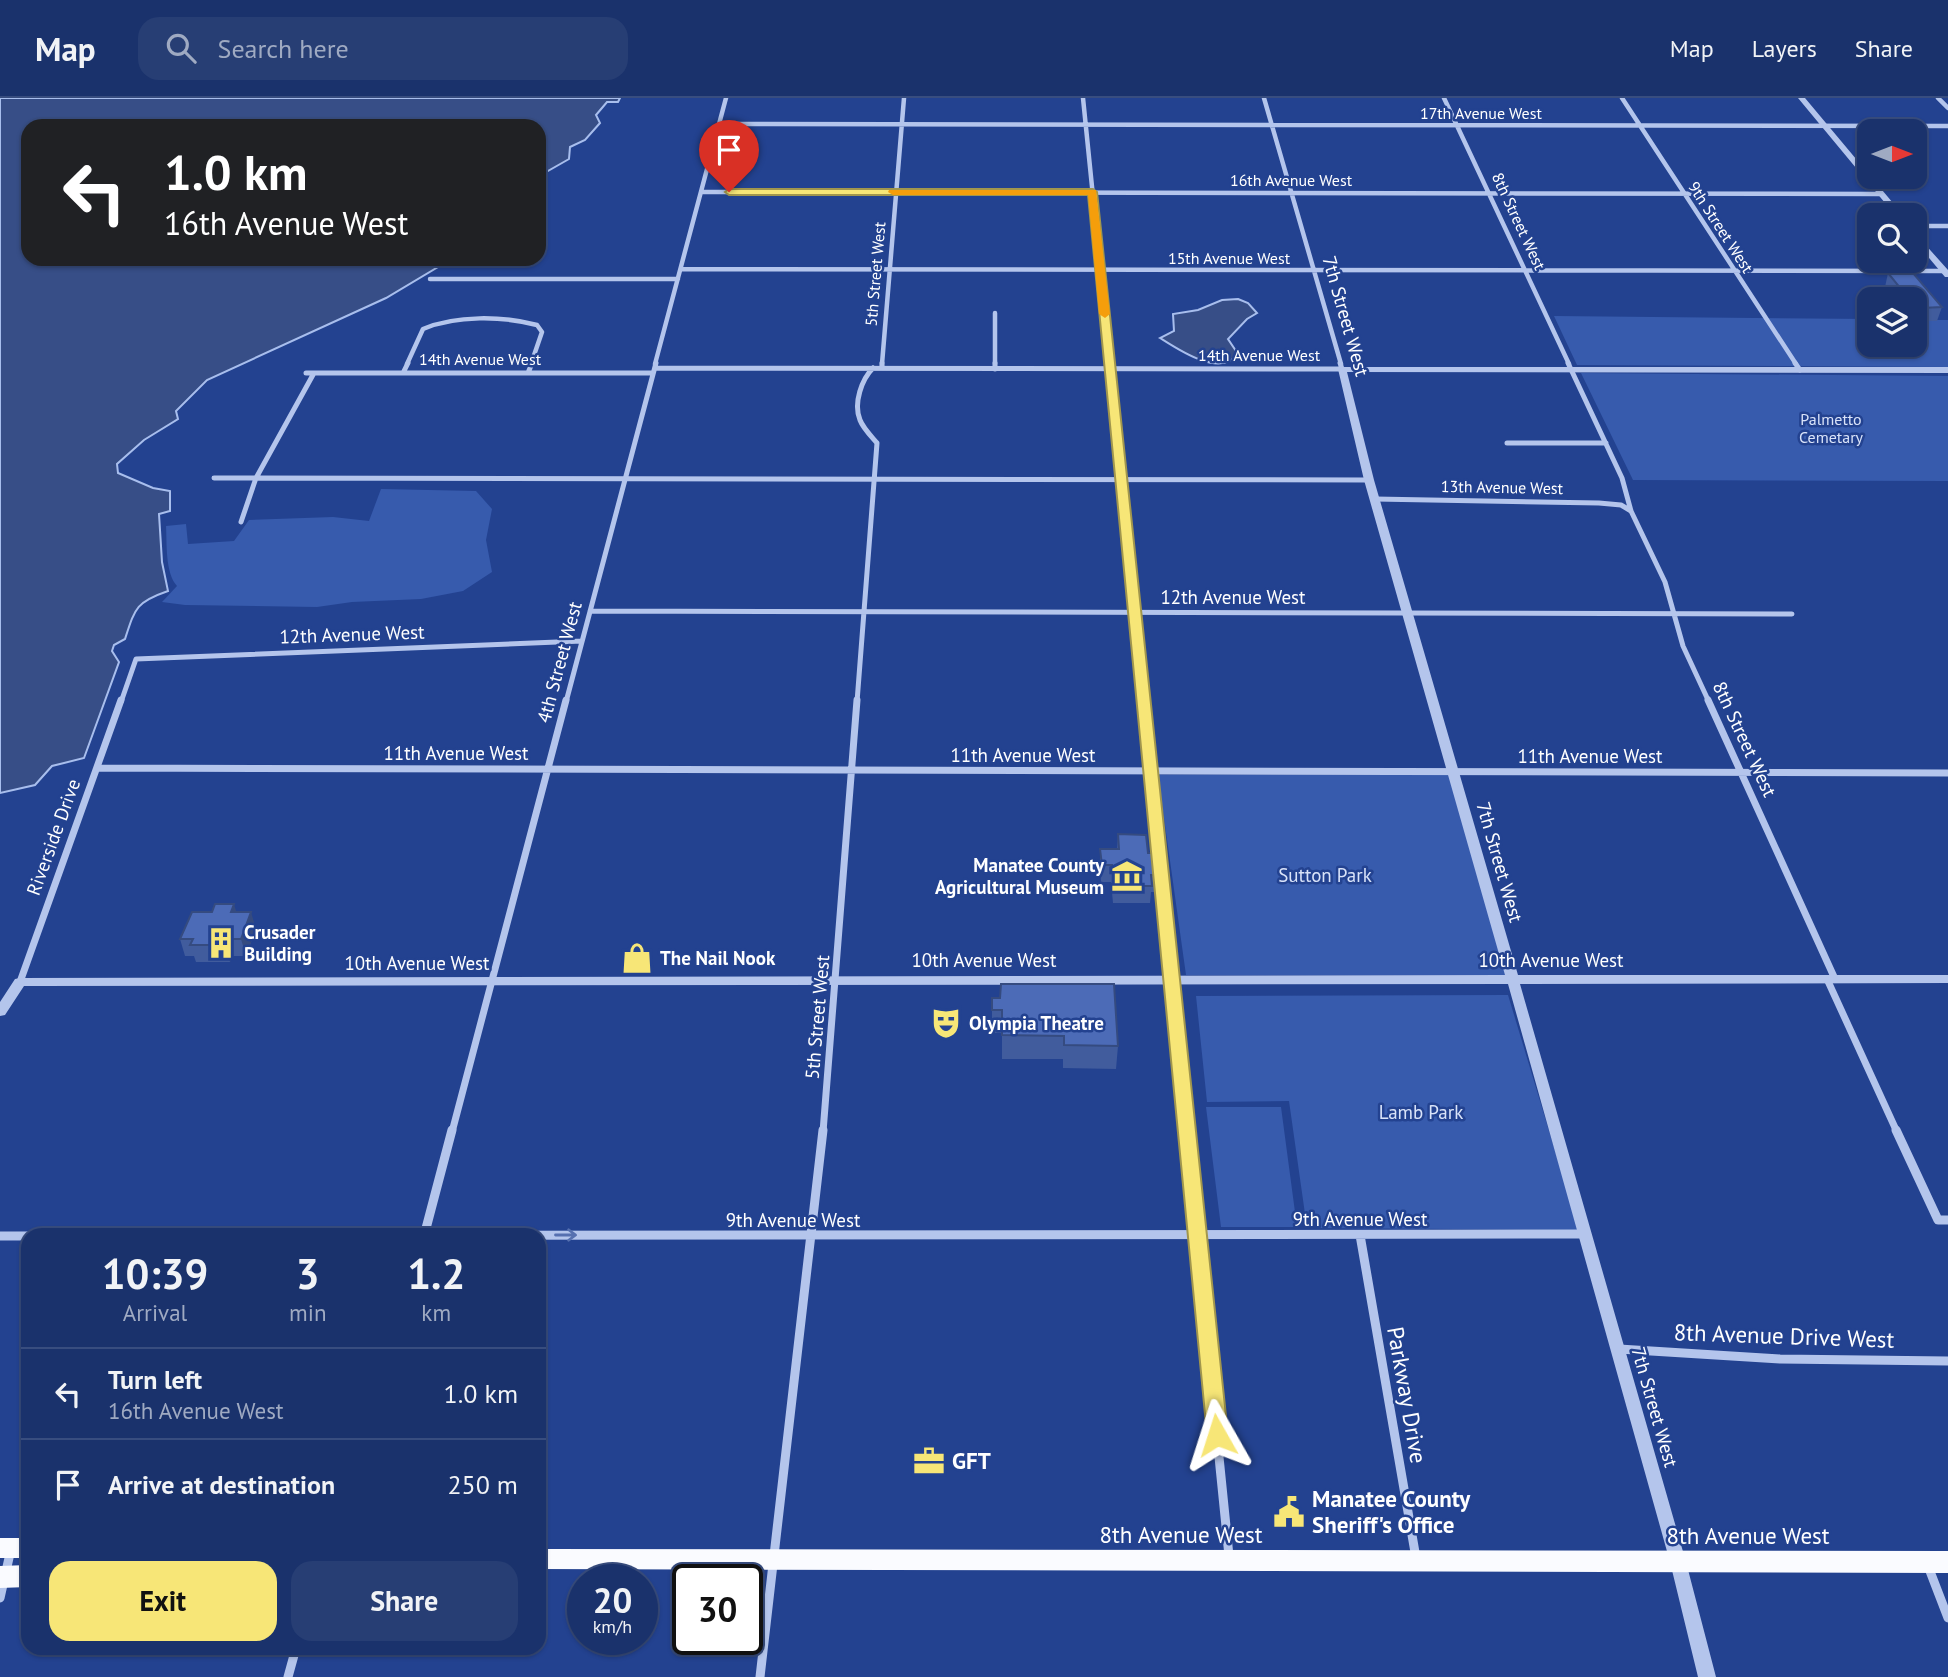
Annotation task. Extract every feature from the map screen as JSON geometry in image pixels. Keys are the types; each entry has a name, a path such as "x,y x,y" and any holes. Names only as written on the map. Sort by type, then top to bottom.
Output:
{"main road":[{"name":"8th Avenue West","path":"546,1559 1937,1562"}],"street":[{"name":"4th Street West","path":"426,1228 726,98"},
{"name":"5th Street West","path":"760,1677 813,1236 836,980 877,443 860,422 858,413 862,379 878,368 890,270 904,98"},
{"path":"1083,98 1230,1561"},
{"name":"7th Street West","path":"1264,98 1342,369 1374,499 1587,1234 1707,1677"},
{"name":"8th Street West","path":"1444,98 1622,478 1630,510 1665,582 1683,646 1742,772 1831,979 1943,1220"},
{"name":"9th Street West","path":"1622,98 1800,370"},
{"path":"1801,98 1888,203"},
{"path":"1938,98 1948,108"},
{"name":"17th Avenue West","path":"719,124 1948,126"},
{"name":"16th Avenue West","path":"702,192 1880,194"},
{"path":"1927,226 1948,226"},
{"path":"1927,250 1946,273"},
{"name":"15th Avenue West","path":"681,269 1946,273"},
{"path":"430,279 678,279"},
{"path":"995,313 995,369"},
{"path":"403,373 423,329 429,326 448,322 523,321 537,325 542,332 528,373"},
{"name":"14th Avenue West","path":"306,373 878,368 1948,370"},
{"path":"241,522 256,478 314,373"},
{"path":"1507,443 1606,443"},
{"path":"214,478 1369,480"},
{"name":"13th Avenue West","path":"1374,499 1599,503 1630,510"},
{"name":"12th Avenue West","path":"590,611 1792,614"},
{"name":"12th Avenue West","path":"130,670 136,659 151,657 582,641"},
{"name":"Riverside Drive","path":"0,1012 20,982 99,768 130,670"},
{"name":"11th Avenue West","path":"99,768 1948,773"},
{"name":"10th Avenue West","path":"20,982 1948,979"},
{"name":"9th Avenue West","path":"546,1235 1587,1234"},
{"name":"Parkway Drive","path":"1360,1235 1416,1562"},
{"name":"9th Avenue West","path":"0,1236 21,1236"},
{"name":"8th Avenue Drive West","path":"1619,1349 1780,1359 1948,1361"},
{"path":"8,1582 13,1548"},
{"path":"1937,1562 1948,1618"},
{"path":"288,1677 294,1655"}],"green space":[{"path":"1554,316 1857,319 1857,357 1927,357 1927,320 1948,320 1948,367 1577,365"},
{"name":"Palmetto Cemetary","path":"1581,373 1948,376 1948,481 1633,480"},
{"path":"381,489 476,491 492,509 486,540 492,572 463,591 421,599 352,602 317,607 185,605 162,602 177,586 170,574 166,526 186,524 188,544 234,541 249,520 333,517 369,521"},
{"name":"Sutton Park","path":"1158,775 1449,775 1507,975 1186,975"},
{"name":"Lamb Park","path":"1508,995 1579,1230 1307,1228 1289,1101 1207,1102 1196,996"},
{"path":"1206,1107 1281,1107 1297,1227 1221,1227"}],"shaded area":[{"path":"0,98 620,98 618,102 607,102 596,115 600,123 585,140 570,147 569,159 546,172 546,119 21,119 21,266 440,266 386,298 207,380 176,411 178,419 144,440 117,464 118,473 153,488 170,491 170,511 159,514 162,562 168,591 149,599 138,608 125,639 114,645 112,651 119,662 84,758 52,766 35,785 0,793"},
{"path":"1238,299 1248,303 1257,313 1247,319 1228,339 1238,354 1230,361 1210,363 1199,360 1160,338 1174,331 1173,314 1198,310 1222,300"}],"building":[{"path":"1888,273 1913,273 1925,287 1899,287"},
{"path":"1927,289 1942,307 1927,308"},
{"path":"1118,834 1146,835 1148,853 1154,853 1156,875 1151,875 1152,886 1114,886 1112,865 1102,865 1100,849 1119,849"},
{"path":"215,904 234,904 231,912 251,912 241,939 227,939 225,945 190,945 193,939 180,939 192,912 212,912"},
{"path":"1001,984 1114,984 1118,1046 1064,1045 1064,1036 1002,1035 1002,1010 992,1010 992,998 1000,998"}],"slow traffic":[{"path":"893,192 1093,192 1105,314"}],"place":[{"name":"Manatee County Agricultural Museum","path":"1127,876"},
{"name":"Crusader Building","path":"221,943"},
{"name":"The Nail Nook","path":"637,958"},
{"name":"Olympia Theatre","path":"946,1023"},
{"name":"GFT","path":"929,1461"},
{"name":"Manatee County Sheriff's Office","path":"1289,1512"}],"route":[{"path":"729,192 1093,192 1217,1435"}]}
